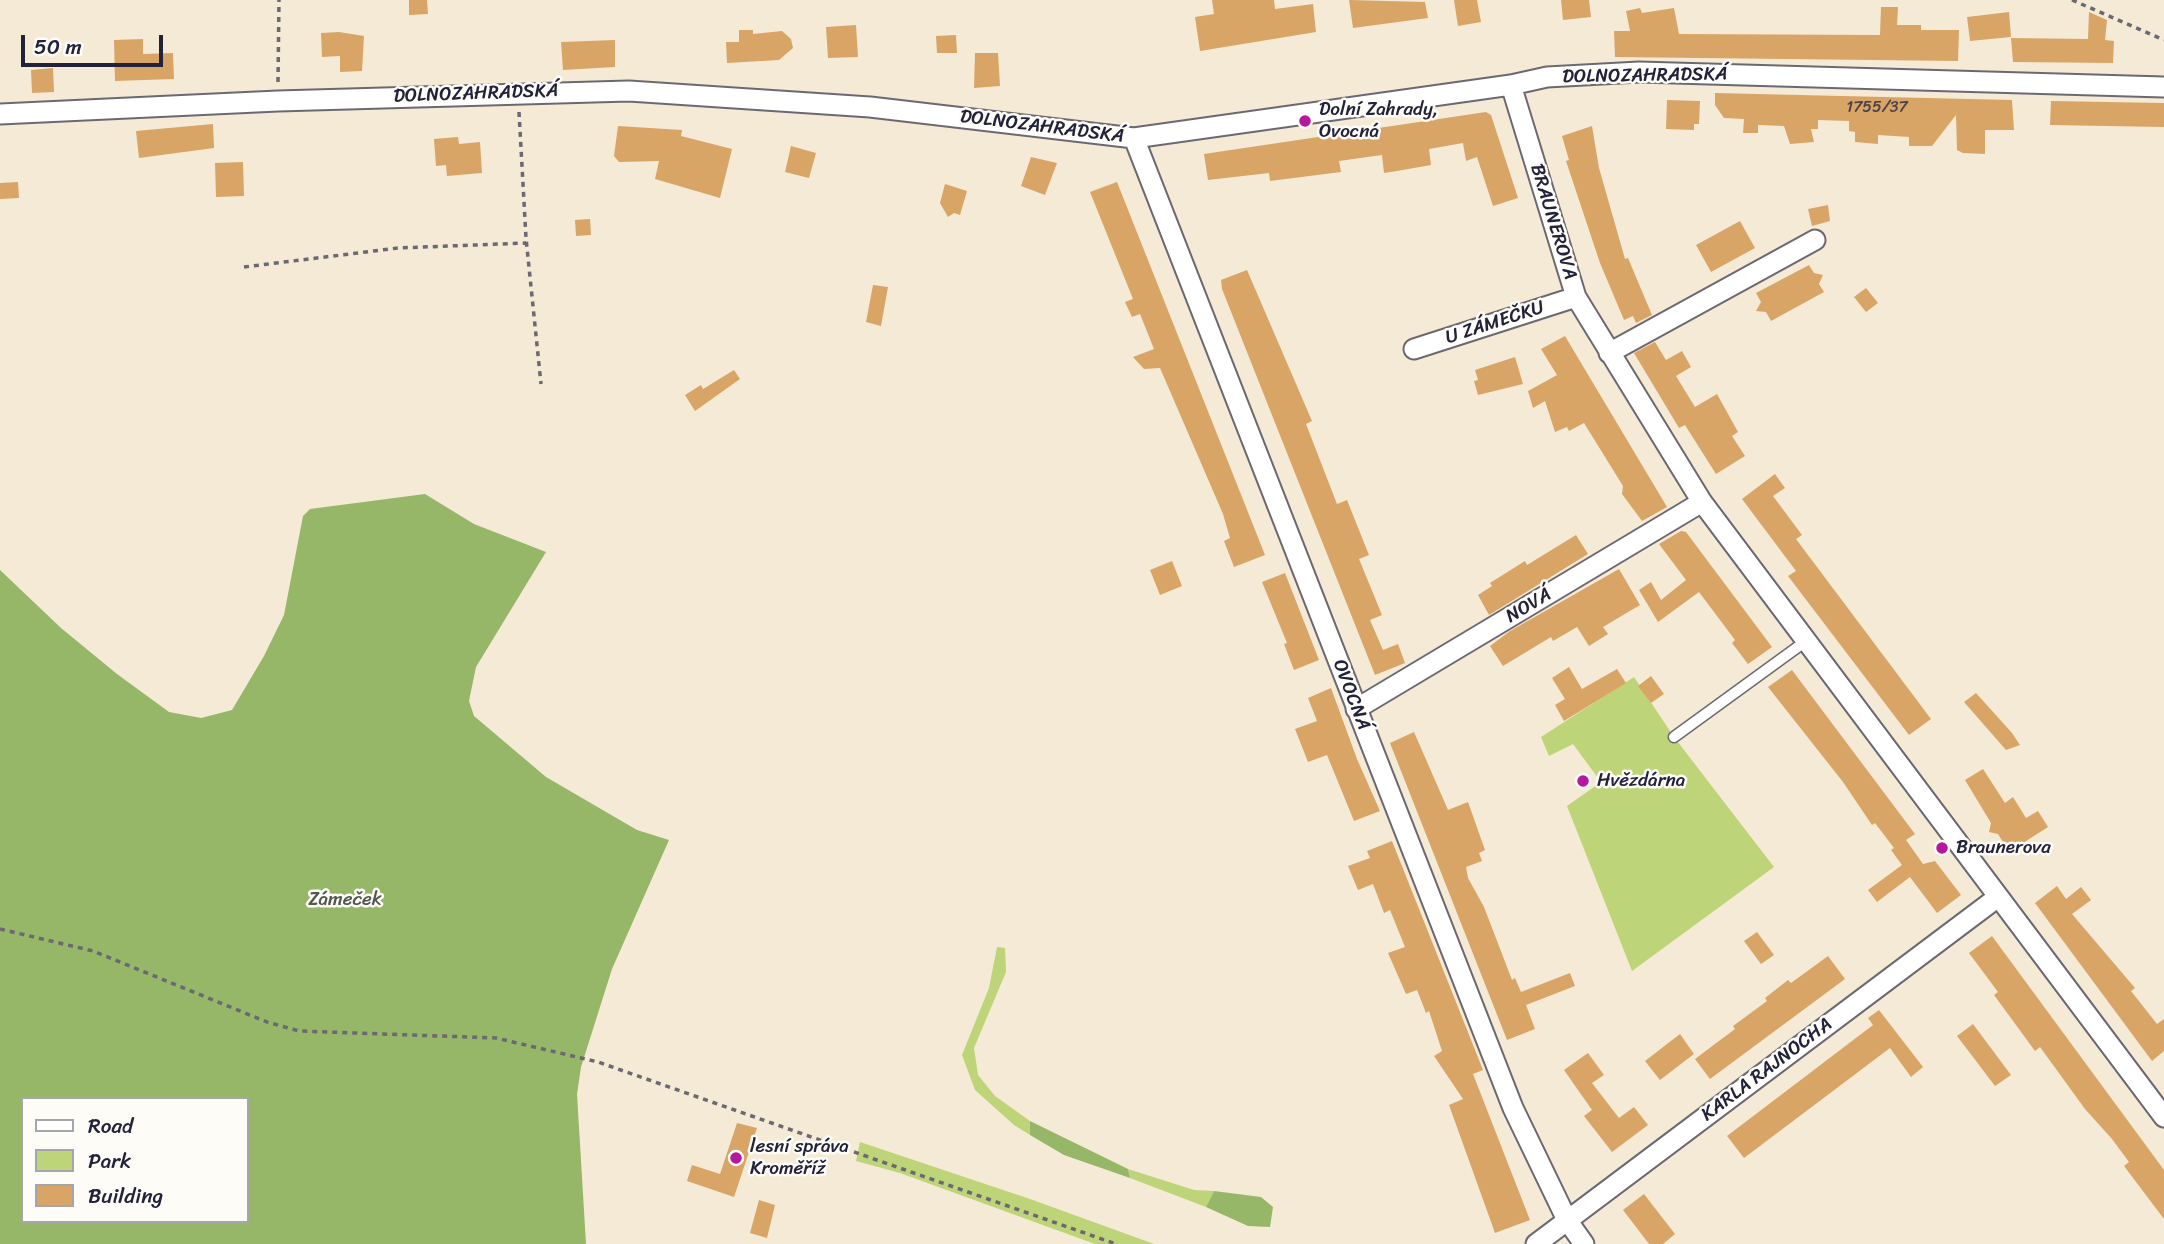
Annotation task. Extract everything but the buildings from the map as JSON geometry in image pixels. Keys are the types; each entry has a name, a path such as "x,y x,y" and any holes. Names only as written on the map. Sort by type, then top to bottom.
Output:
{"street":[{"name":"DOLNOZAHRADSKÁ","path":"0,114 278,101 629,91 870,107 1134,138 1511,85 1547,77 1639,72 2164,87"},
{"name":"BRAUNEROVA","path":"1511,85 1576,297 1702,502 2164,1118"},
{"name":"OVOCNÁ","path":"1134,138 1513,1108 1567,1220 1584,1244"},
{"path":"1609,353 1815,240"},
{"name":"U ZÁMEČKU","path":"1414,349 1576,297"},
{"name":"NOVÁ","path":"1356,709 1702,502"},
{"name":"KARLA RAJNOCHA","path":"1536,1244 1998,897"}],"lane":[{"path":"1674,737 1806,641"}],"path":[{"path":"278,101 279,0"},
{"path":"2072,0 2164,40"},
{"path":"518,93 526,243 541,384"},
{"path":"244,267 398,248 526,243"},
{"path":"0,929 93,951 267,1022 299,1031 496,1038 597,1062 1116,1244"}],"green space":[{"name":"Zámeček","path":"425,494 474,524 546,552 476,667 469,701 474,716 546,777 637,830 669,840 612,969 581,1067 577,1094 586,1244 0,1244 0,570 61,628 117,674 169,712 201,718 232,710 264,656 284,615 303,516 310,509"},
{"path":"1634,677 1674,737 1774,867 1632,971 1567,806 1601,782 1573,744 1549,756 1541,737"},
{"path":"997,947 1005,948 1006,972 974,1048 978,1075 995,1096 1030,1121 1030,1135 1014,1125 975,1090 962,1055 989,988"},
{"path":"1030,1121 1128,1169 1130,1178 1064,1155 1030,1135"},
{"path":"860,1142 1154,1244 1095,1244 900,1173 856,1161"},
{"path":"1128,1169 1194,1190 1214,1191 1206,1207 1130,1178"},
{"path":"1214,1191 1261,1197 1273,1207 1270,1227 1248,1226 1206,1207"}],"place":[{"name":"Dolní Zahrady, Ovocná","path":"1305,121"},
{"name":"Hvězdárna","path":"1583,781"},
{"name":"Braunerova","path":"1942,848"},
{"name":"lesní správa Kroměříž","path":"736,1158"}]}
